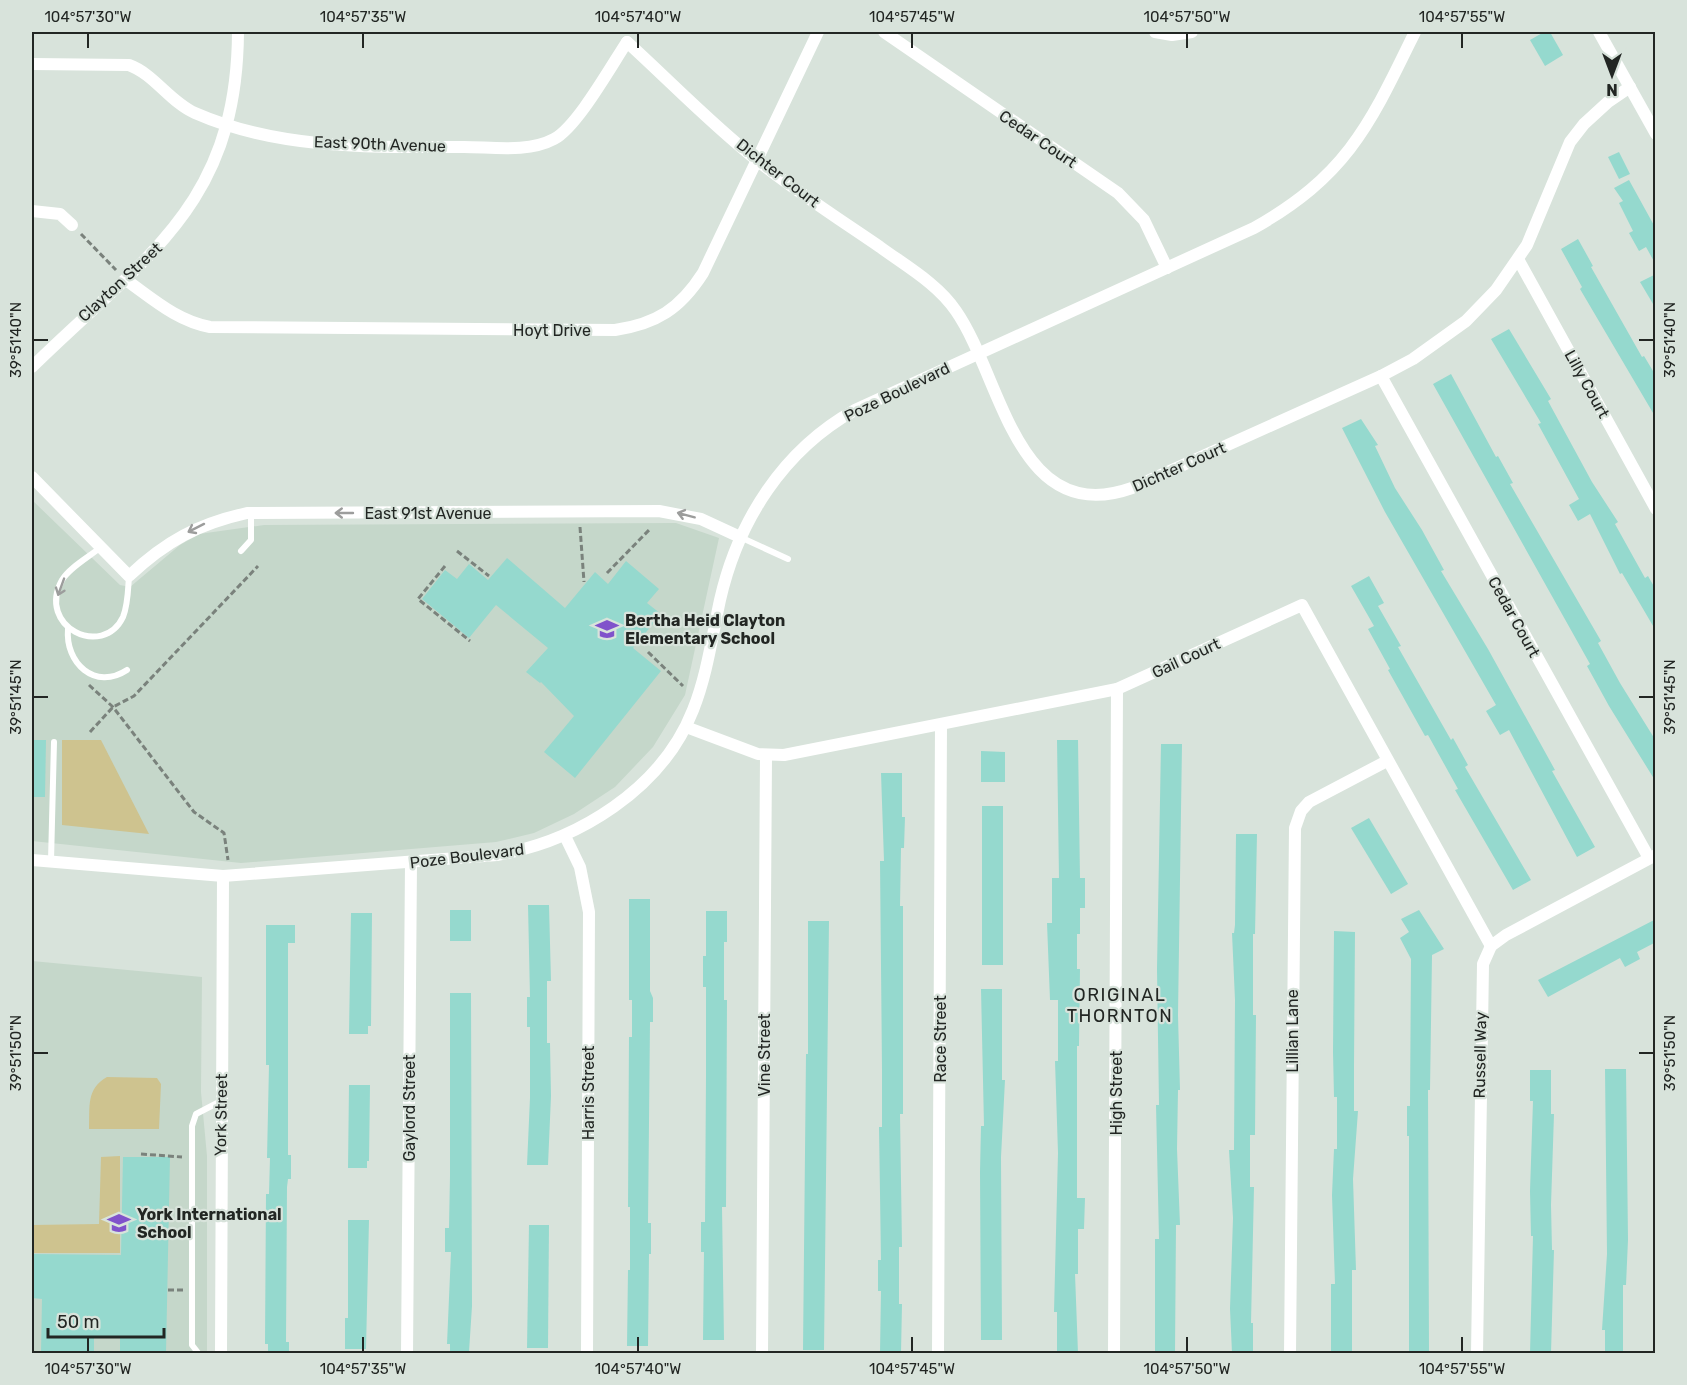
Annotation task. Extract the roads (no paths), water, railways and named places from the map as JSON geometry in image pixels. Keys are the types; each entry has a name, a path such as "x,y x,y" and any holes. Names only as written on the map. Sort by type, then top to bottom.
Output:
{"street":[{"path":"228,124 234,93 238,32"},
{"name":"Hoyt Drive","path":"126,280 171,313 198,325 210,327 615,330 635,327 664,315 695,286 819,32"},
{"name":"Cedar Court","path":"884,32 1118,193 1144,220 1167,268"},
{"path":"1155,32 1172,35 1192,32"},
{"name":"Poze Boulevard","path":"32,860 223,876 411,863 519,852 565,836 610,810 648,776 686,727 706,668 720,598 740,537 763,495 785,466 817,436 855,411 1254,228 1281,212 1319,184 1356,143 1371,121 1415,32"},
{"path":"1599,32 1656,134"},
{"name":"East 90th Avenue","path":"32,63 129,65 140,70 181,106 228,124 326,144 532,146 544,144 565,131 627,37"},
{"name":"Dichter Court","path":"627,37 757,160 919,274 956,310 1018,440 1033,465 1066,489 1099,495 1132,488 1381,376 1421,354 1466,321 1496,290 1518,259 1540,219 1570,142 1584,124 1608,102 1630,87"},
{"name":"Clayton Street","path":"32,367 92,308 126,280 174,229 198,194 218,155 228,124"},
{"path":"32,211 60,214 72,225"},
{"name":"Lilly Court","path":"1518,259 1656,509"},
{"name":"Cedar Court","path":"1381,376 1652,856"},
{"path":"32,477 129,576"},
{"name":"East 91st Avenue","path":"129,576 163,547 195,528 218,519 251,513 659,511 701,519 740,537"},
{"name":"Gail Court","path":"686,727 766,756 784,755 941,725 1117,689 1302,605 1491,946"},
{"name":"High Street","path":"1114,1353 1117,689"},
{"name":"Race Street","path":"938,1353 941,725"},
{"name":"Vine Street","path":"762,1353 766,756"},
{"name":"Lillian Lane","path":"1290,1353 1295,828 1301,810 1309,802 1388,761"},
{"name":"Harris Street","path":"565,836 580,867 589,912 587,1353"},
{"path":"1491,946 1506,935 1652,856"},
{"name":"Gaylord Street","path":"407,1353 411,863"},
{"name":"York Street","path":"221,1353 223,876"},
{"name":"Russell Way","path":"1477,1353 1481,971 1491,946"}],"lane":[{"path":"241,551 251,540 251,513"},
{"path":"740,537 788,559"},
{"path":"101,547 70,571 58,589 58,613 68,629 70,654 86,671 94,675 111,677 127,670"},
{"path":"68,629 78,634 92,636 111,630 123,616 129,576"},
{"path":"51,862 54,742"},
{"path":"199,1353 192,1345 192,1126 196,1114 221,1101"}],"place":[{"name":"Bertha Heid Clayton Elementary School","path":"607,629"},
{"name":"York International School","path":"119,1223"}],"district":[{"name":"ORIGINAL THORNTON","path":"1120,1005"}]}
